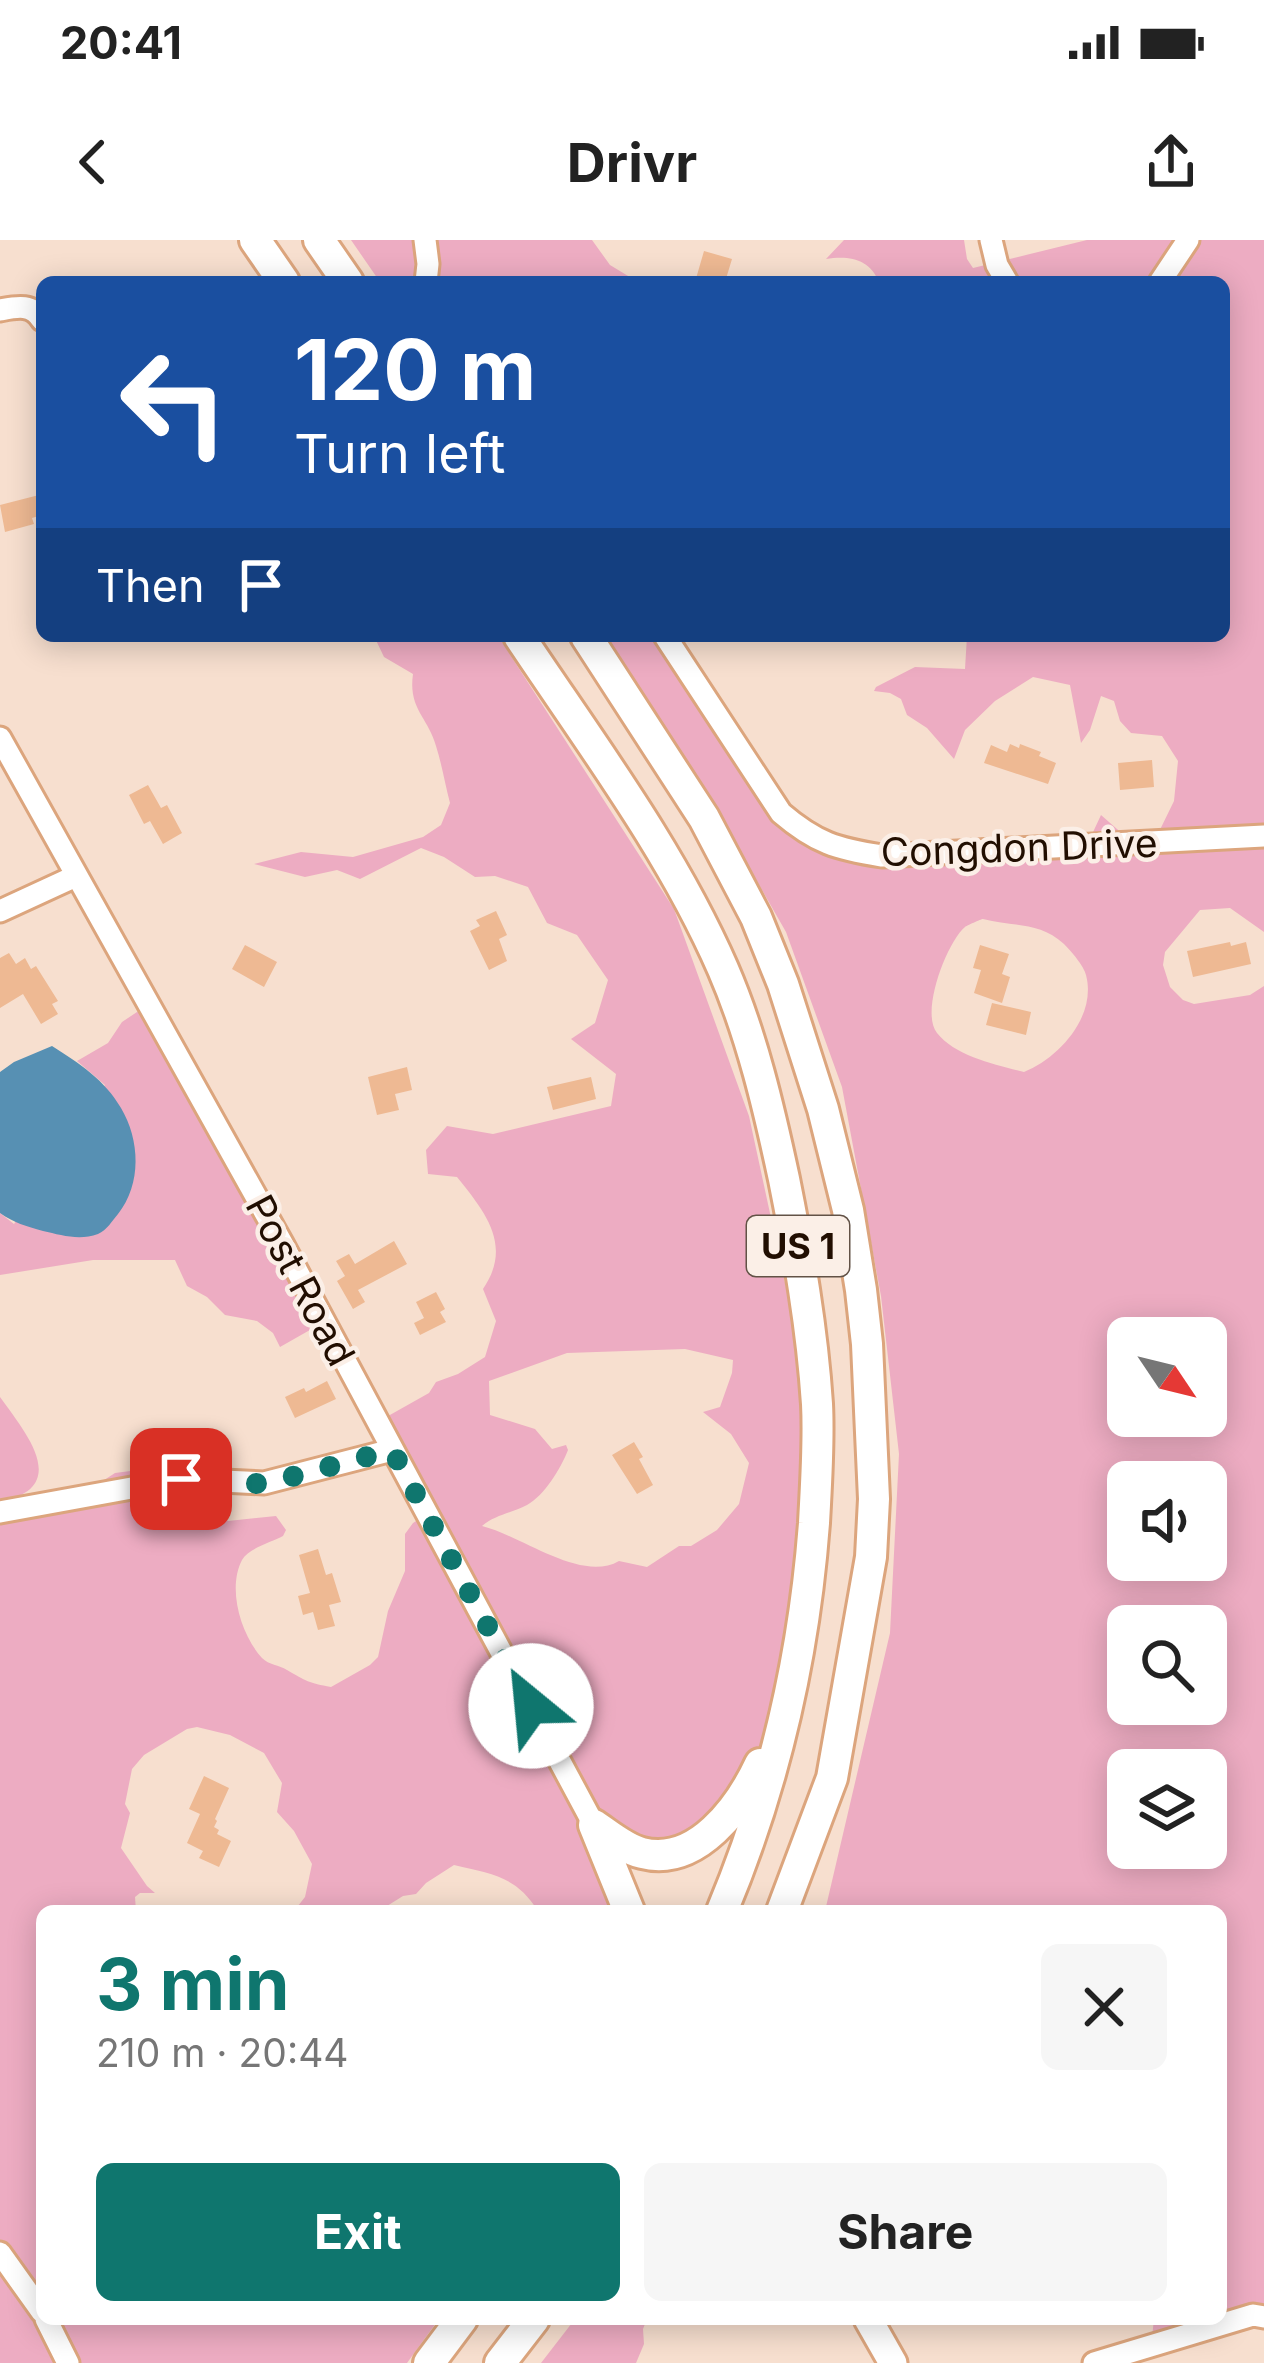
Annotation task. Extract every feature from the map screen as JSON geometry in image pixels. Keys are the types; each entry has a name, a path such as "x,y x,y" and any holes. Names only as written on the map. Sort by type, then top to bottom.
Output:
{"highway":[{"path":"255,240 280,276"},
{"path":"320,240 344,276"},
{"name":"US 1","path":"523,642 661,851 725,972 767,1107 805,1282 817,1408 811,1559 796,1670 775,1761 724,1905"},
{"name":"US 1","path":"590,642 704,818 756,917 799,1029 823,1109 848,1210 861,1290 874,1498 871,1557 832,1778 784,1905"},
{"path":"751,1048 770,1054 784,1047 799,1029"},
{"path":"767,1107 773,1080 779,1072 792,1069 823,1109"},
{"path":"629,1905 635,1875 647,1863 701,1841 754,1778 796,1670"},
{"path":"804,1905 832,1778"},
{"path":"594,1825 639,1853 668,1856"},
{"path":"594,1825 627,1905"},
{"path":"429,2363 458,2325"},
{"path":"500,2363 529,2325"}],"main road":[{"path":"871,2325 893,2363"}],"street":[{"path":"425,240 427,276"},
{"path":"991,240 1004,276"},
{"path":"1164,276 1187,240"},
{"path":"0,310 19,306 36,312"},
{"name":"Congdon Drive","path":"669,642 781,813 807,836 838,850 881,856 1264,836"},
{"name":"Post Road","path":"1,743 262,1206 594,1825"},
{"path":"0,911 76,876"},
{"path":"0,1513 181,1479 264,1484 392,1450"},
{"path":"0,2253 36,2304"},
{"path":"1227,2322 1253,2314 1264,2317"},
{"path":"49,2325 68,2363"},
{"path":"1094,2363 1217,2325"}],"shaded area":[{"path":"351,240 592,240 610,265 628,276 376,276"},
{"path":"844,240 964,240 973,268 1087,240 1264,240 1264,932 1230,908 1200,910 1165,952 1163,965 1170,987 1194,1004 1250,995 1264,986 1264,2316 1227,2323 1227,1905 826,1905 890,1633 899,1454 881,1296 842,1087 786,932 706,792 610,642 670,642 765,791 842,852 1087,845 1101,815 1133,843 1154,842 1174,801 1178,761 1162,736 1131,733 1120,721 1114,701 1101,696 1081,743 1070,685 1033,677 995,701 965,730 954,759 927,728 907,715 901,699 874,691 915,667 965,669 967,642 1230,642 1230,276 875,276 858,260 826,259","holes":["982,919 1045,932 1067,947 1086,975 1086,1005 1062,1046 1024,1072 965,1054 945,1041 933,1023 934,994 951,947 965,927"]},
{"path":"377,642 502,642 674,909 749,1116 806,1380 806,1490 785,1659 760,1767 700,1846 605,1834 630,1905 534,1905 512,1883 454,1865 416,1894 389,1905 299,1905 312,1864 277,1812 282,1783 264,1753 230,1735 197,1727 144,1755 132,1769 125,1804 130,1813 121,1848 155,1893 140,1893 136,1905 36,1905 36,2325 435,2325 407,2363 0,2363 0,1520 64,1506 115,1473 192,1463 195,1494 228,1521 276,1516 286,1530 245,1556 238,1572 239,1611 262,1658 331,1687 370,1665 378,1657 388,1611 405,1571 405,1534 427,1514 381,1420 429,1393 436,1382 485,1357 496,1321 483,1289 496,1258 492,1230 457,1177 428,1174 426,1150 447,1126 493,1134 611,1106 616,1074 571,1039 595,1023 608,980 577,935 547,923 528,887 495,876 475,877 421,848 360,879 337,870 305,877 254,864 301,852 353,857 423,837 441,825 450,803 433,736 413,696 413,674 384,657","holes":["685,1349 733,1360 720,1407 703,1412 731,1434 749,1463 739,1504 717,1530 691,1546 679,1546 647,1567 619,1561 587,1566 482,1526 533,1501 568,1450 566,1445 552,1449 535,1429 490,1415 489,1381 567,1353"]},
{"path":"146,1006 324,1322 280,1347 273,1333 257,1321 225,1315 187,1286 175,1260 93,1260 0,1275 0,1213 14,1224 105,1085 77,1061 108,1043 122,1022"},
{"path":"0,1397 30,1442 39,1471 22,1495 0,1502"},
{"path":"570,2325 645,2325 644,2344 636,2363 541,2363"},
{"path":"1153,2325 1216,2325 1152,2337"}],"water":[{"path":"52,1046 107,1089 121,1108 135,1148 135,1176 126,1202 109,1225 91,1236 43,1231 0,1213 0,1072"}],"building":[{"path":"704,251 732,259 727,276 697,276"},
{"path":"36,496 34,524 5,532 0,505"},
{"path":"1010,744 1041,752 1039,756 1056,763 1048,784 984,763 991,745 1007,752"},
{"path":"1152,760 1154,787 1120,790 1118,763"},
{"path":"148,785 161,808 167,805 182,833 163,844 150,821 144,824 129,795"},
{"path":"496,911 507,935 499,939 507,961 489,970 470,931 480,926 476,920"},
{"path":"1230,942 1231,946 1246,942 1251,964 1193,977 1187,951"},
{"path":"245,945 277,962 264,987 232,969"},
{"path":"980,945 1009,954 1002,974 1010,977 1002,1003 974,993 981,970 973,968"},
{"path":"9,953 16,964 25,958 31,969 36,966 58,1001 52,1004 58,1014 41,1024 23,994 0,1008 0,958"},
{"path":"992,1003 1031,1012 1026,1035 986,1025"},
{"path":"407,1067 412,1090 395,1094 399,1110 377,1115 368,1077"},
{"path":"591,1077 596,1099 553,1110 547,1087"},
{"path":"394,1241 407,1264 358,1290 365,1302 353,1309 337,1281 345,1276 336,1261 349,1254 355,1264"},
{"path":"436,1292 446,1322 420,1335 414,1323 424,1318 416,1302"},
{"path":"327,1381 336,1399 295,1418 285,1397"},
{"path":"634,1442 653,1485 637,1494 612,1455"},
{"path":"318,1549 341,1602 329,1605 335,1626 318,1630 313,1612 303,1615 298,1596 310,1593 299,1555"},
{"path":"204,1776 229,1788 215,1819 217,1834 231,1841 219,1867 199,1858 203,1851 187,1843 200,1814 189,1809"}],"route":[{"path":"181,1479 264,1484 392,1450 531,1706"}]}
